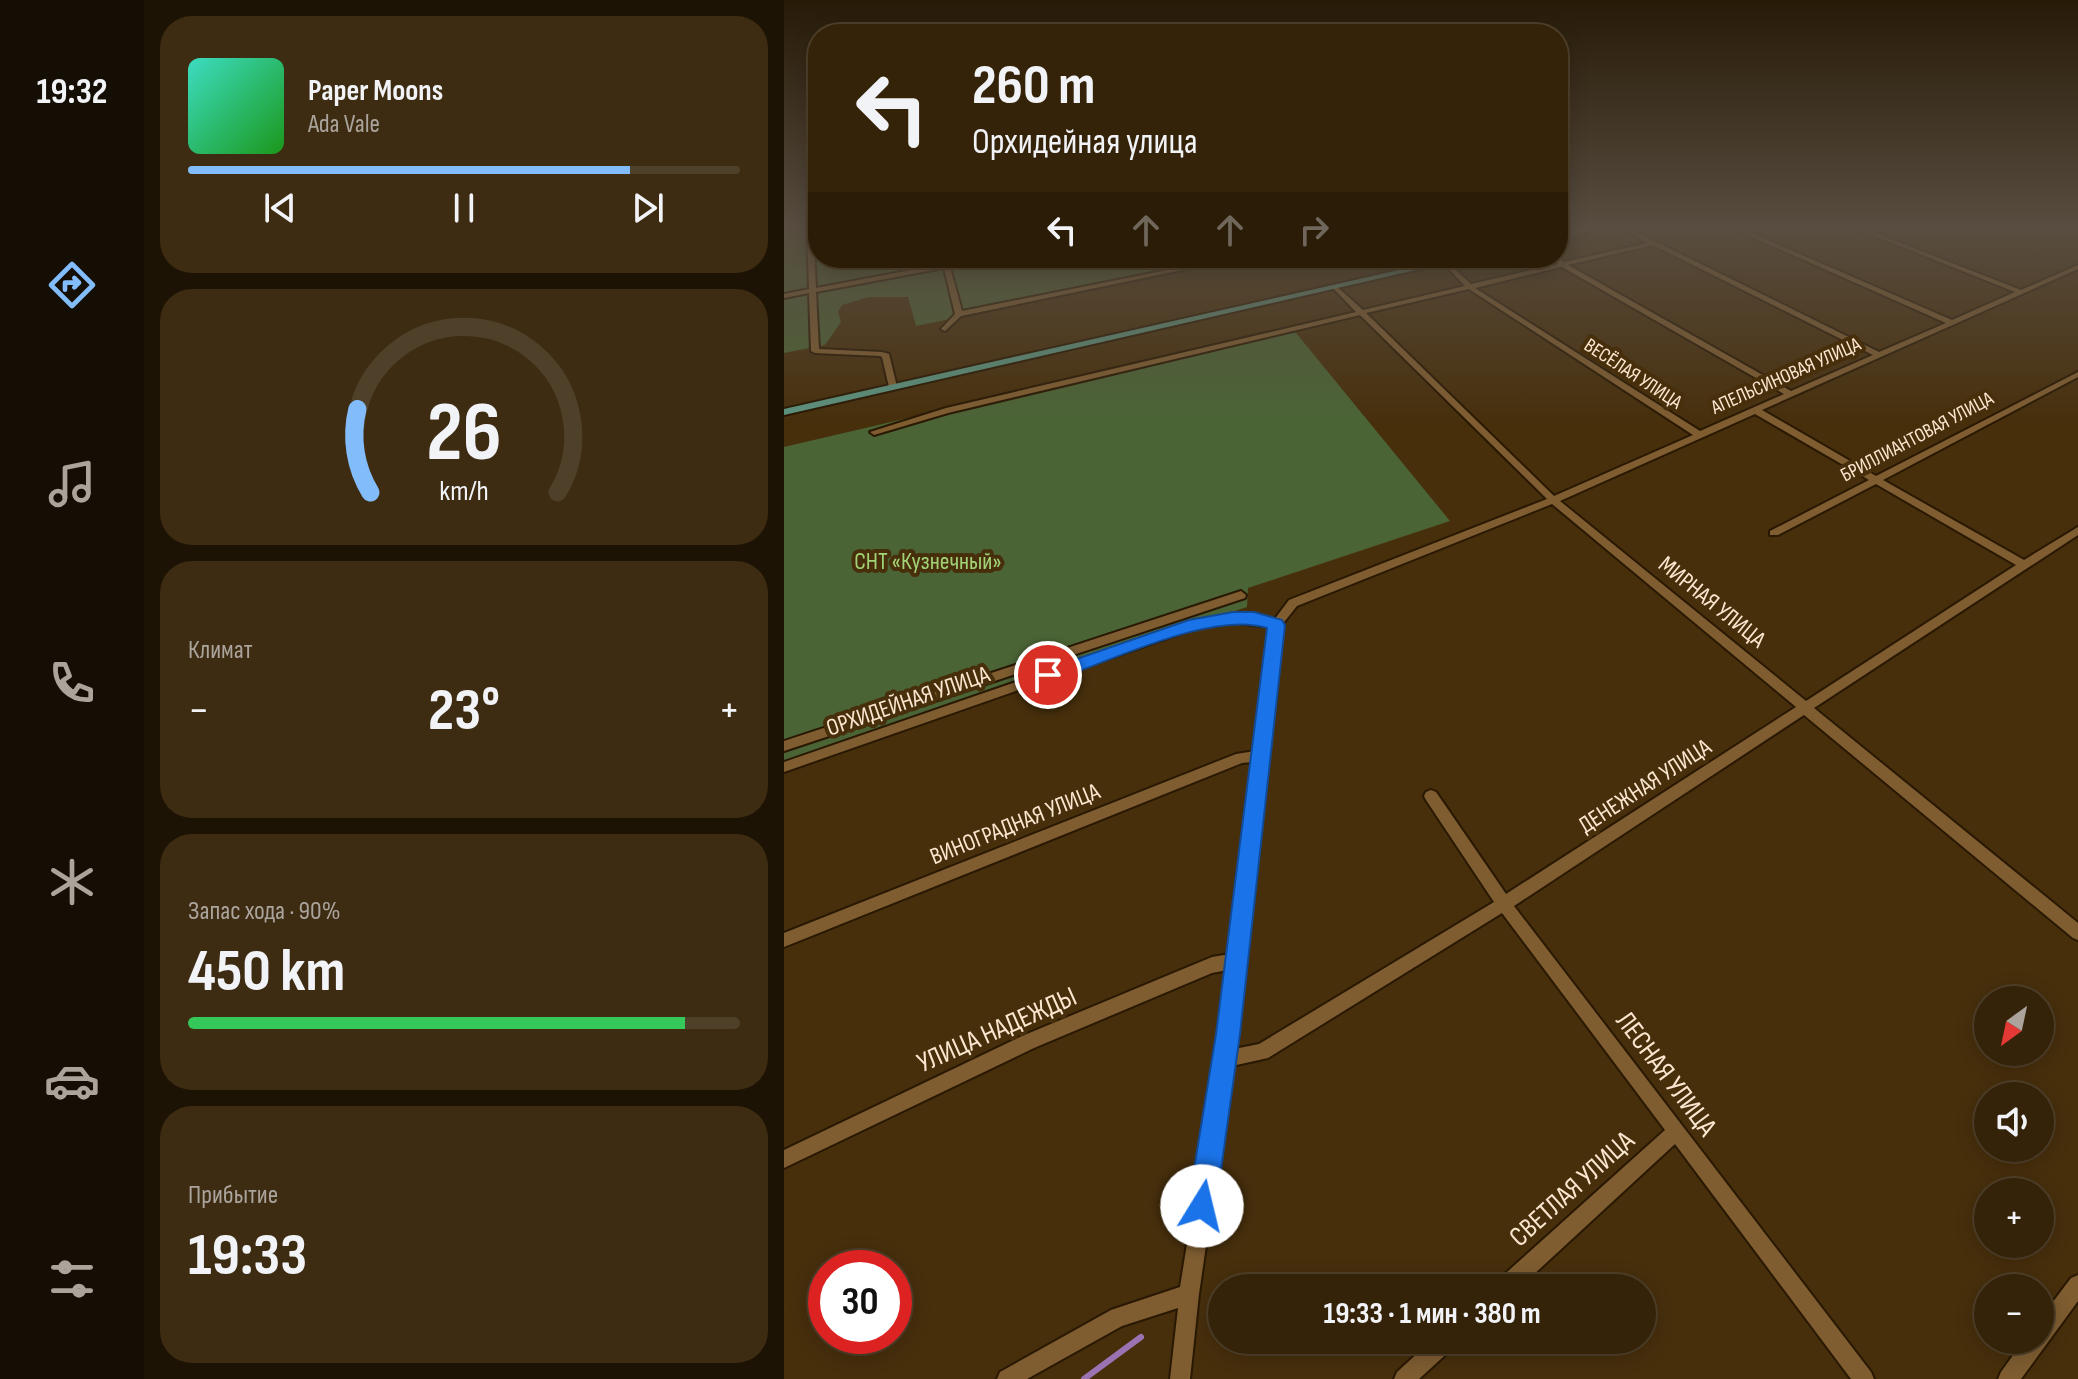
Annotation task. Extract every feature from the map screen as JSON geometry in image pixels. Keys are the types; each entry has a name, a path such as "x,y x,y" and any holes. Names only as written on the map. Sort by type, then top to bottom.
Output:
{"main road":[{"path":"784,412 1307,293"}],"street":[{"path":"812,293 815,351 882,354 886,356 893,387"},
{"path":"954,293 959,314"},
{"path":"945,329 959,314 1061,293"},
{"name":"МИРНАЯ УЛИЦА","path":"1342,293 1553,500 2078,933"},
{"path":"874,432 986,402 1449,293"},
{"name":"ВЕСЁЛАЯ УЛИЦА","path":"1479,293 1698,434"},
{"path":"1612,293 1790,394"},
{"path":"1755,293 1879,355"},
{"path":"1884,293 1952,323"},
{"name":"АПЕЛЬСИНОВАЯ УЛИЦА","path":"1276,625 1293,603 1553,500 2017,293"},
{"name":"БРИЛЛИАНТОВАЯ УЛИЦА","path":"1774,533 2078,374"},
{"path":"1755,410 2024,565"},
{"name":"ДЕНЕЖНАЯ УЛИЦА","path":"1225,1059 1262,1052 1504,904 2078,530"},
{"path":"784,746 1241,595"},
{"name":"ОРХИДЕЙНАЯ УЛИЦА","path":"784,767 1195,624 1244,618 1276,625"},
{"path":"1180,1379 1189,1294 1225,1059 1276,625"},
{"name":"ВИНОГРАДНАЯ УЛИЦА","path":"784,940 1241,758 1263,756"},
{"name":"ЛЕСНАЯ УЛИЦА","path":"1431,796 1504,904 1864,1379"},
{"name":"УЛИЦА НАДЕЖДЫ","path":"784,1159 1028,1042 1212,965 1237,960"},
{"name":"СВЕТЛАЯ УЛИЦА","path":"1519,1274 1677,1131"},
{"path":"2054,1317 2078,1285"},
{"path":"1007,1379 1118,1317 1189,1294"},
{"path":"1404,1379 1432,1354"},
{"path":"2008,1379 2026,1354"}],"green space":[{"path":"784,293 1074,293 916,326 908,297 869,297 842,305 838,312 841,322 825,345 784,353"},
{"name":"СНТ «Кузнечный»","path":"1292,328 1450,521 1248,588 1247,607 784,761 784,447"}],"waterway":[{"path":"1084,1379 1141,1337"}],"route":[{"path":"1048,675 1195,624 1254,618 1276,625 1228,1034 1202,1206"}]}
